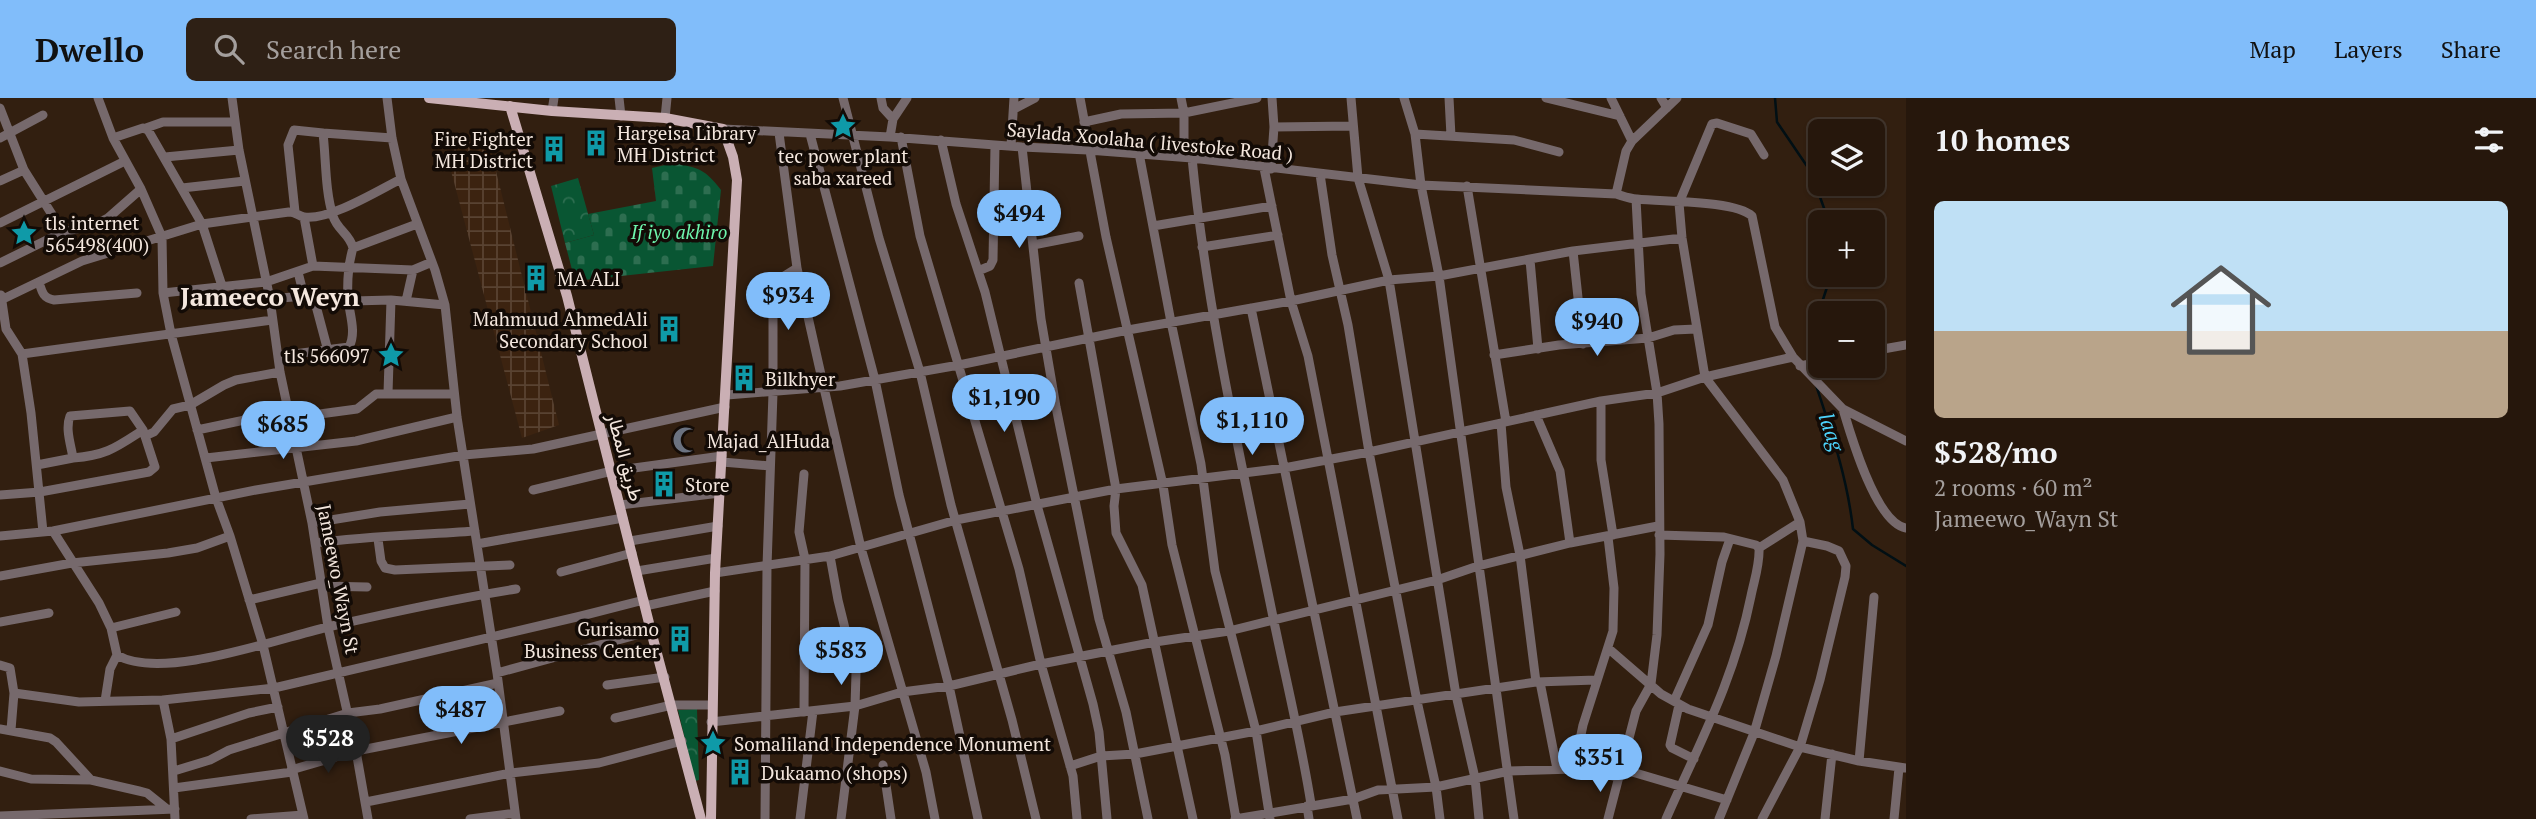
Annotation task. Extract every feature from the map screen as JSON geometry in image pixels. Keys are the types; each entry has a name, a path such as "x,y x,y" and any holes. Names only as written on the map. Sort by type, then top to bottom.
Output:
{"main road":[{"path":"429,98 479,100 510,106 525,103 552,111 665,118 723,129 733,157 737,180 715,573 711,819"},
{"name":"طريق المطار","path":"510,106 567,296 701,819"}],"street":[{"path":"98,98 113,138 141,189 162,237 163,293 171,334 216,498 263,645 303,817 251,819"},
{"name":"Jameewo_Wayn St","path":"232,98 239,150 270,299 280,372 312,523 328,627 356,751 368,819"},
{"path":"387,98 401,179 445,304 457,417 498,678 515,816 470,819"},
{"path":"552,111 554,98"},
{"path":"619,98 621,116"},
{"path":"665,118 667,98"},
{"path":"844,98 879,238 920,372 956,520 1036,819"},
{"path":"881,98 883,108 894,119"},
{"path":"890,136 894,119 907,98"},
{"path":"1011,146 1014,98"},
{"path":"1014,109 1035,98"},
{"path":"1080,98 1088,150 1163,485 1172,545 1226,755 1235,819 1269,816 1309,805 1353,799 1370,792 1436,787 1509,771 1557,769 1620,773 1727,800"},
{"path":"1181,98 1188,158 1214,315 1273,620 1297,722 1310,819"},
{"path":"1084,121 1121,114 1184,113 1257,98"},
{"path":"1272,98 1274,127 1267,168 1272,206 1291,301 1308,356 1330,460 1398,819"},
{"path":"1351,98 1358,178 1389,280 1456,695 1475,778 1479,819"},
{"path":"1405,98 1415,134 1421,185 1439,276 1514,819"},
{"path":"1449,98 1451,136"},
{"path":"1546,98 1620,116"},
{"path":"1611,98 1633,141"},
{"path":"1661,98 1667,108"},
{"path":"1616,194 1626,151 1676,98"},
{"path":"0,108 24,170 63,232"},
{"path":"0,138 43,115"},
{"path":"113,138 163,122 235,122"},
{"path":"1719,819 1754,733 1776,656 1803,541 1800,522 1783,480 1705,377 1682,238 1679,203 1712,124 1717,123 1751,134 1764,155"},
{"path":"1274,127 1352,126"},
{"path":"146,128 165,156 202,223 222,286"},
{"path":"313,266 300,214 288,145 289,136 298,129 392,138"},
{"name":"Saylada Xoolaha ( livestoke Road )","path":"723,129 779,134 890,136 1022,148 1139,153 1421,185 1616,194 1636,200 1715,205 1742,210 1752,216 1775,327 1793,357"},
{"path":"278,356 346,348 353,337 348,300 348,269 353,248 349,236 337,226 332,213 323,133"},
{"path":"779,134 797,268 824,388 861,548 926,772 935,819"},
{"path":"810,134 875,380 909,532 949,686 978,819"},
{"path":"1415,134 1514,140 1559,152"},
{"path":"901,137 920,236 1003,512 1070,766 1077,819"},
{"path":"941,140 956,204 978,271 1037,505 1093,704 1107,819"},
{"path":"978,271 990,266 993,260 995,145"},
{"path":"1022,148 1046,348 1073,498 1108,652 1126,712 1148,819"},
{"path":"165,156 239,150"},
{"path":"1139,153 1203,478 1215,571 1256,730 1269,816"},
{"path":"0,223 125,161"},
{"path":"0,181 24,170"},
{"path":"1320,174 1369,452 1436,787 1440,819"},
{"path":"105,701 110,669 117,655 111,628 99,603 48,532 40,492 22,354 3,331 1,297 82,261 202,223 332,213 401,179"},
{"path":"182,188 245,181"},
{"path":"1467,186 1482,269 1503,422 1506,487 1520,555 1538,682 1557,769"},
{"path":"0,263 63,232 81,229 108,218 141,189"},
{"path":"1608,819 1636,711 1651,684 1657,635 1659,424 1657,393 1641,294 1636,200"},
{"path":"1153,226 1272,206"},
{"path":"353,248 416,224"},
{"path":"1202,247 1278,235"},
{"path":"1033,245 1079,236"},
{"path":"727,395 824,388 875,380 1389,280 1439,276 1573,251 1682,238"},
{"path":"1573,251 1583,344"},
{"path":"1530,260 1538,349"},
{"path":"163,293 267,282 313,266 413,270 432,262"},
{"path":"765,819 766,566 773,393 773,290 776,281 797,268"},
{"path":"405,301 413,270"},
{"path":"298,272 304,296"},
{"path":"39,282 43,295 54,300 137,293"},
{"path":"1079,283 1116,489 1116,533 1142,585 1193,819"},
{"path":"270,299 304,296 315,302 391,300 445,304"},
{"path":"388,393 391,300"},
{"path":"315,302 328,351"},
{"path":"1251,308 1357,819"},
{"path":"22,354 272,320"},
{"path":"1494,355 1648,338 1674,330 1696,328"},
{"path":"1885,349 1906,345"},
{"path":"715,573 830,556 956,520 1116,489 1163,485 1330,460 1601,401 1657,393 1705,377 1793,357 1843,409 1906,441"},
{"path":"1800,366 1808,364"},
{"path":"37,465 99,456 144,433 154,432 173,409 190,405 224,385 280,372"},
{"path":"197,429 289,415 357,409 376,394 454,394"},
{"path":"1574,769 1596,680 1609,649 1613,631 1614,588 1611,536 1601,460 1601,401"},
{"path":"0,536 48,532 216,498 464,456 533,449 725,407"},
{"path":"1843,409 1861,468 1893,523 1906,528"},
{"path":"0,495 40,492 149,472 155,467 144,433 130,411 70,416 69,435 73,458"},
{"path":"1535,415 1560,471 1570,543"},
{"path":"206,458 356,442 457,417"},
{"path":"533,490 612,471 722,459 770,466"},
{"path":"800,819 808,712 805,559 799,532 804,474"},
{"path":"620,505 720,493"},
{"path":"312,523 380,512 470,504"},
{"path":"477,544 624,518"},
{"path":"1666,819 1714,717 1742,636 1759,548 1800,522"},
{"path":"561,572 631,547 718,526"},
{"path":"711,723 855,706 902,692 949,686 1041,664 1229,631 1437,580 1520,555 1611,536 1659,530 1730,539 1759,548"},
{"path":"315,543 354,537 378,538 475,531"},
{"path":"0,576 72,562 197,548 230,536"},
{"path":"378,538 381,561 385,568 417,570 510,565"},
{"path":"1695,759 1670,745 1676,703 1709,625 1721,562 1730,539"},
{"path":"1762,819 1800,747 1820,680 1846,566 1839,551 1827,545 1803,541"},
{"path":"830,556 854,662 855,706 841,819"},
{"path":"637,570 716,558"},
{"path":"249,600 321,584 367,587"},
{"path":"117,655 125,660 155,662 205,659 328,627 516,589"},
{"path":"14,693 79,702 163,700 274,688 571,619 715,591"},
{"path":"1863,762 1874,597"},
{"path":"111,628 176,612"},
{"path":"0,622 49,613"},
{"path":"174,771 348,713 380,709 498,678 651,631"},
{"path":"1609,649 1661,694 1676,703 1754,733 1800,747 1863,762 1903,768 1894,819"},
{"path":"0,665 10,668 14,693 11,730"},
{"path":"607,685 665,677"},
{"path":"1070,766 1101,756 1135,754 1376,705 1538,682 1596,680"},
{"path":"163,700 174,771 172,812"},
{"path":"615,718 672,705 712,705"},
{"path":"171,739 249,713 278,707"},
{"path":"174,788 292,771 356,751 560,711"},
{"path":"0,729 56,742 90,780"},
{"path":"366,802 510,773 599,762 682,741"},
{"path":"1825,819 1832,754"},
{"path":"883,765 891,819"},
{"path":"0,771 31,779 90,780 147,793 172,812"},
{"path":"0,816 172,812"}],"shaded area":[{"path":"442,137 488,139 559,425 522,438"}],"green space":[{"name":"If iyo akhiro","path":"674,163 701,170 721,190 713,266 575,281 565,243 594,235 588,214 656,201 652,168"},
{"path":"578,178 594,235 565,243 551,186"},
{"path":"697,709 699,780 695,781 678,710"}],"waterway":[{"name":"laag","path":"1775,98 1777,122 1811,172 1825,210"},
{"name":"laag","path":"1822,301 1827,287"},
{"name":"laag","path":"1816,385 1843,474 1853,529 1872,545 1906,566"}],"place":[{"name":"tec power plant saba xareed","path":"843,126"},
{"name":"Hargeisa Library MH District","path":"596,143"},
{"name":"Fire Fighter MH District","path":"554,149"},
{"name":"tls internet 565498(400)","path":"24,233"},
{"name":"MA ALI","path":"536,278"},
{"name":"Mahmuud AhmedAli Secondary School","path":"669,329"},
{"name":"tls 566097","path":"391,355"},
{"name":"Bilkhyer","path":"744,378"},
{"name":"Majad_AlHuda","path":"686,440"},
{"name":"Store","path":"664,484"},
{"name":"Gurisamo Business Center","path":"680,639"},
{"name":"Somaliland Independence Monument","path":"713,743"},
{"name":"Dukaamo (shops)","path":"740,772"}],"district":[{"name":"Jameeco Weyn","path":"270,296"}]}
